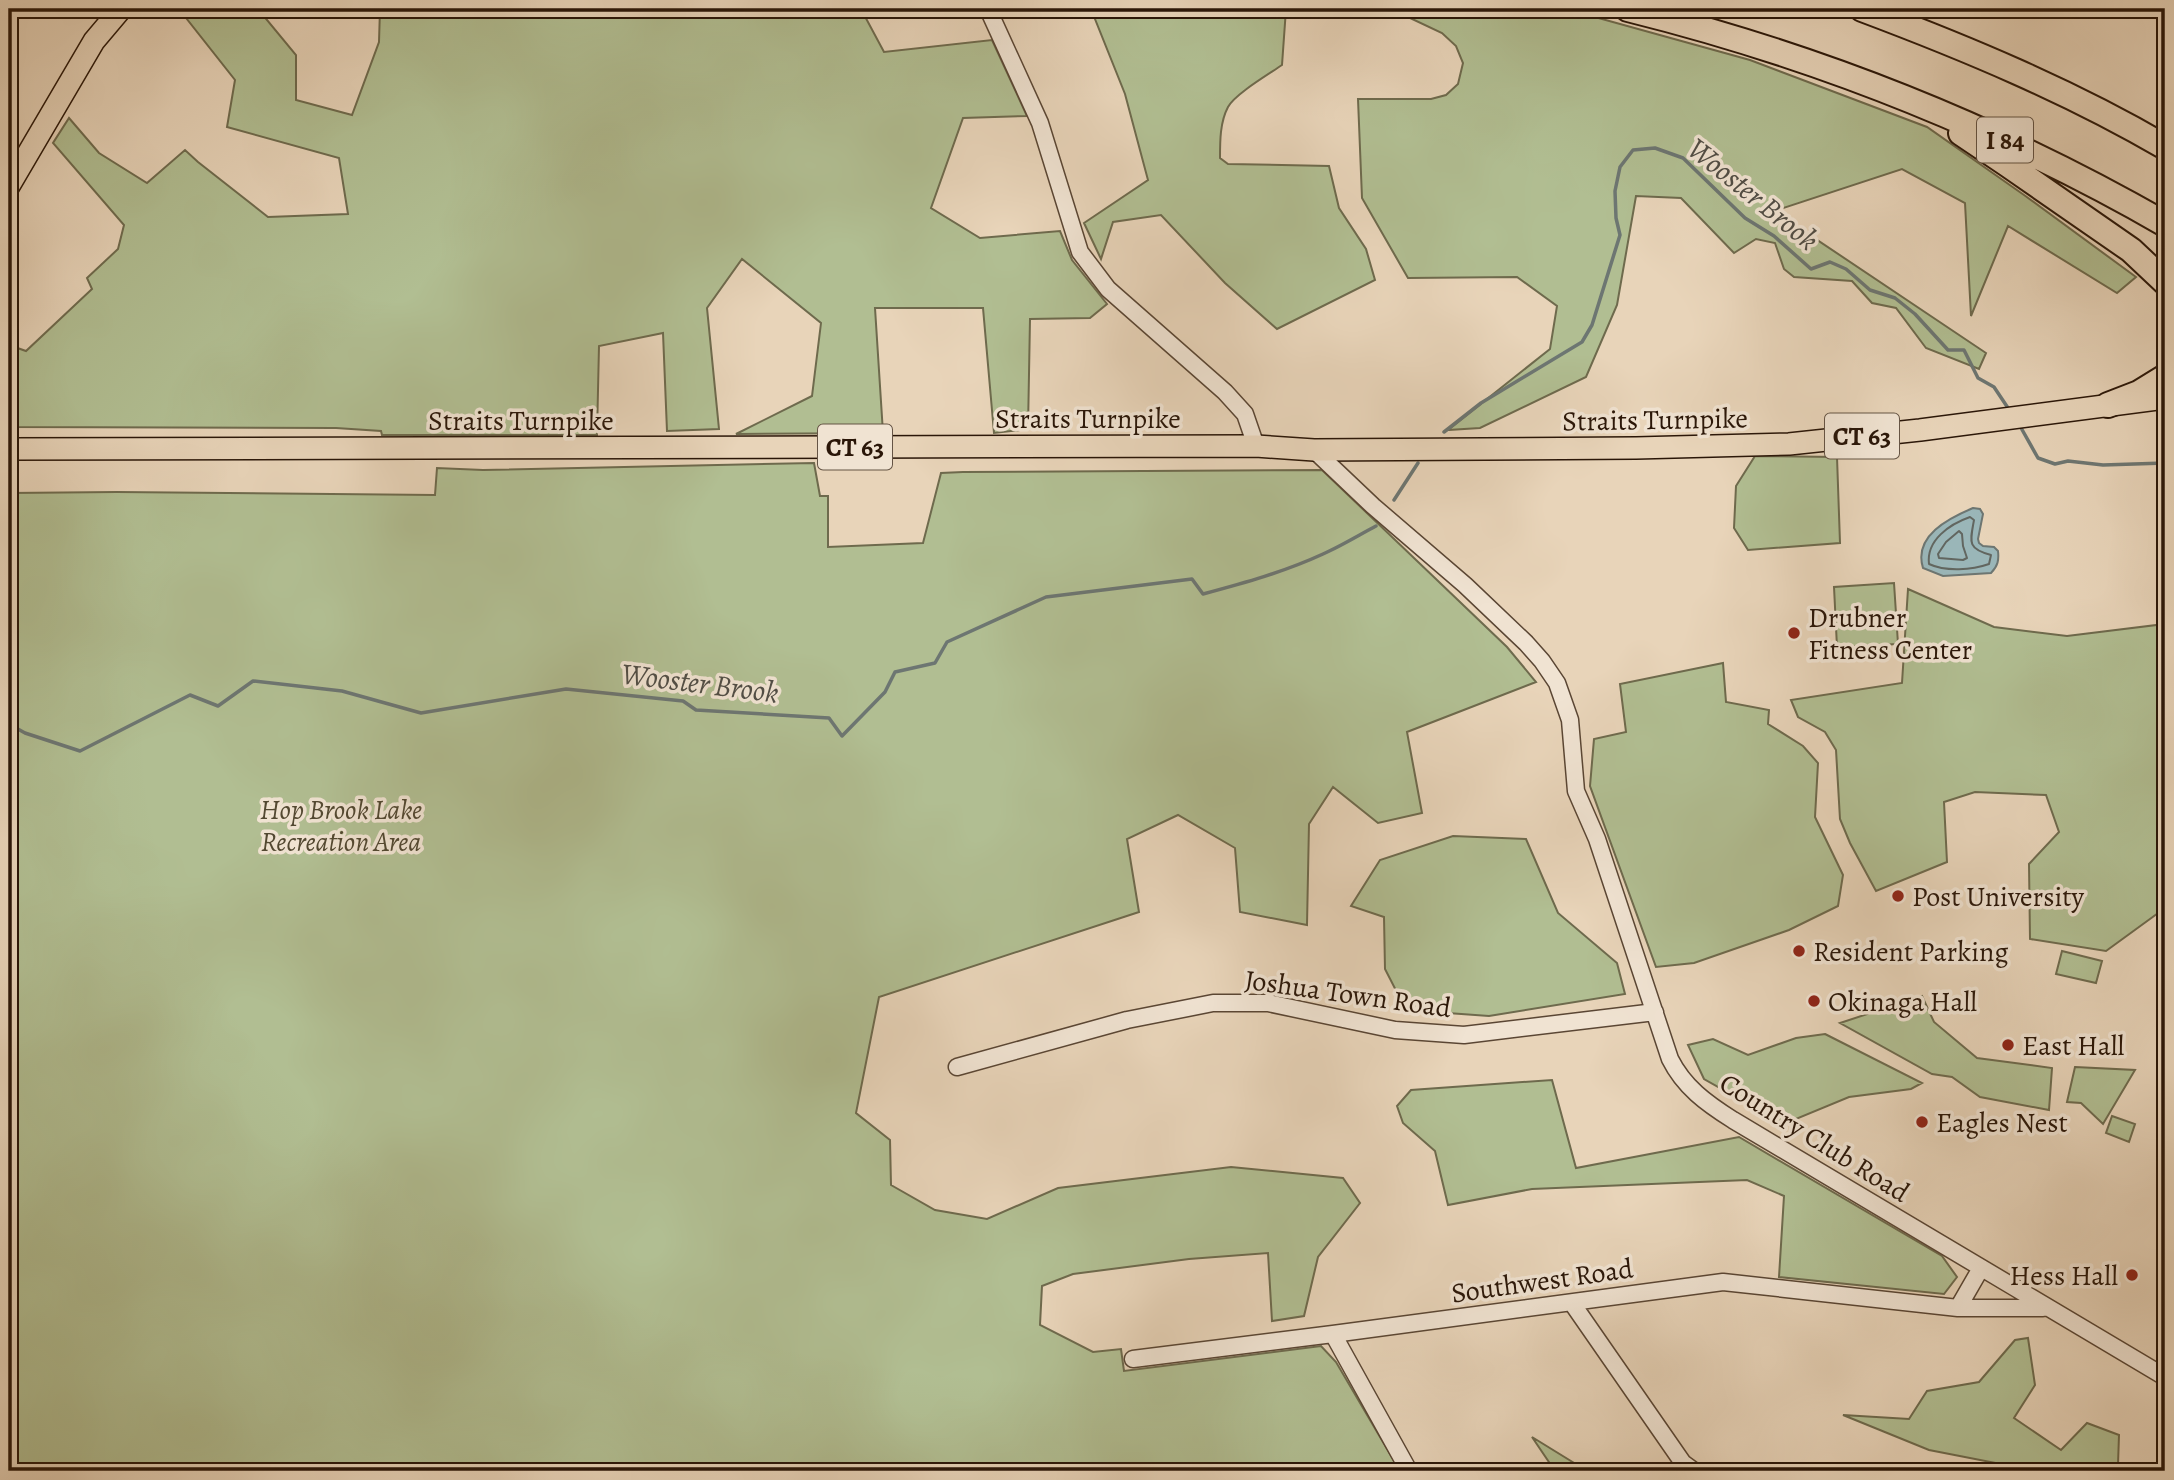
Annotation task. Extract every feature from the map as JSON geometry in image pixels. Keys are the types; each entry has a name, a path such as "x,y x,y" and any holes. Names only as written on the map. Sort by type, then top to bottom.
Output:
{"highway":[{"name":"I 84","path":"1628,9 1741,40 1838,71 1984,130 2077,175 2165,224"},
{"name":"I 84","path":"1862,9 1962,48 2059,92 2165,147"},
{"path":"1838,71 1930,116 1981,146 2131,250 2165,282"},
{"path":"2059,92 2165,141"},
{"path":"2108,405 2139,393 2165,377"}],"main road":[{"path":"9,186 94,41 121,9"},
{"name":"Straits Turnpike","path":"9,449 1256,446 1314,450 1741,446 1789,444 2165,398"}],"street":[{"path":"988,9 1040,123 1080,252 1108,289 1225,392 1245,414 1256,446"},
{"name":"Country Club Road","path":"1314,450 1373,506 1465,585 1542,661 1563,695 1571,730 1575,786 1597,839 1675,1069 1685,1084 1705,1101 2165,1377"},
{"name":"Joshua Town Road","path":"957,1067 1127,1020 1213,1003 1268,1003 1395,1030 1464,1035 1655,1012"},
{"path":"1958,1308 1981,1268"},
{"name":"Southwest Road","path":"1133,1359 1723,1282 1958,1308 2046,1308"},
{"path":"1572,1303 1683,1463 1694,1471"},
{"path":"1333,1334 1409,1471"}],"green space":[{"path":"179,9 258,9 296,55 296,100 352,115 379,42 380,9 861,9 884,52 992,40 1027,116 963,118 931,208 980,238 1060,231 1072,260 1107,304 1090,318 1030,319 1028,429 994,433 983,308 875,308 883,433 736,434 812,396 821,323 742,259 707,308 719,429 667,431 663,333 599,346 597,435 382,435 381,431 336,428 9,427 9,345 26,351 92,289 87,278 118,249 124,225 53,143 69,118 99,153 147,183 185,150 268,217 348,214 339,158 227,127 235,80"},
{"path":"1091,9 1286,9 1282,65 1245,90 1228,107 1222,125 1220,158 1228,164 1329,166 1339,208 1366,249 1375,280 1277,329 1225,283 1161,215 1113,222 1101,259 1084,223 1148,180 1125,94"},
{"path":"1391,9 1566,9 1750,60 1927,127 2136,277 2117,293 2008,226 1971,316 1965,203 1902,169 1774,211 1986,353 1979,369 1926,348 1896,308 1872,303 1852,281 1794,277 1784,269 1775,243 1756,239 1734,253 1681,198 1636,196 1617,305 1586,377 1480,428 1448,430 1550,349 1557,306 1517,277 1408,278 1362,198 1358,99 1431,99 1446,95 1458,84 1463,63 1456,46 1442,33"},
{"path":"1755,456 1837,457 1840,543 1748,550 1734,528 1736,486"},
{"name":"Hop Brook Lake Recreation Area","path":"814,463 820,496 828,496 828,547 923,543 941,473 1322,470 1507,647 1536,682 1407,732 1422,813 1378,823 1333,787 1309,824 1307,925 1240,912 1235,848 1178,815 1127,839 1139,912 879,997 856,1113 890,1140 891,1185 935,1210 987,1219 1058,1188 1231,1167 1343,1178 1360,1203 1318,1257 1304,1316 1272,1321 1268,1253 1189,1259 1073,1274 1042,1286 1040,1325 1093,1352 1121,1349 1124,1371 1321,1346 1336,1362 1400,1471 9,1471 9,493 435,495 437,468 483,470"},
{"path":"1894,583 1898,644 1837,647 1834,587"},
{"path":"1908,589 1994,627 2067,636 2165,624 2165,908 2106,951 2030,939 2029,864 2059,832 2046,795 1975,792 1944,802 1947,862 1876,891 1840,819 1836,750 1825,732 1798,717 1791,700 1902,683"},
{"path":"1723,663 1726,702 1769,710 1768,724 1803,746 1818,763 1815,817 1843,875 1838,906 1789,930 1694,963 1656,967 1590,786 1594,739 1626,732 1620,684"},
{"path":"1453,836 1526,839 1558,913 1617,963 1625,994 1489,1016 1406,1010 1385,969 1384,917 1351,906 1380,860"},
{"path":"2062,951 2102,961 2096,983 2056,974"},
{"path":"1922,996 1934,1022 1977,1058 2052,1068 2049,1110 1980,1097 1952,1077 1932,1074 1840,1023"},
{"path":"1825,1034 1922,1083 1911,1089 1849,1097 1784,1124 1704,1079 1688,1045 1713,1039 1748,1055 1796,1038"},
{"path":"2075,1067 2135,1070 2103,1124 2081,1103 2067,1102"},
{"path":"1552,1080 1576,1168 1739,1137 1942,1256 1957,1277 1944,1294 1779,1277 1784,1196 1747,1180 1532,1189 1448,1205 1435,1151 1403,1123 1397,1106 1411,1090"},
{"path":"2112,1116 2135,1124 2129,1142 2106,1133"},
{"path":"2028,1338 2035,1385 2014,1418 2061,1450 2087,1423 2119,1435 2118,1465 2122,1471 2037,1471 1929,1450 1843,1415 1909,1419 1927,1391 1979,1382 2015,1340"},
{"path":"1532,1437 1579,1466 1584,1471 1555,1471"}],"water":[{"path":"1973,508 1980,509 1983,514 1979,543 1994,547 1998,551 1998,563 1991,573 1943,576 1923,568 1921,557 1928,538 1944,523"}],"waterway":[{"name":"Wooster Brook","path":"1444,432 1481,403 1582,342 1592,325 1620,235 1615,191 1620,167 1633,150 1655,148 1683,158 1745,218 1774,236 1811,269 1830,262 1846,269 1870,290 1895,298 1915,314 1948,350 1964,350 1978,378 1994,387 2010,411"},
{"name":"Wooster Brook","path":"2020,426 2038,458 2055,464 2068,461 2103,465 2165,463"},
{"name":"Wooster Brook","path":"1394,500 1418,463"},
{"name":"Wooster Brook","path":"9,724 25,733 80,751 190,695 218,706 253,681 342,691 421,713 566,689 683,701 696,710 829,718 842,736 885,692 895,672 935,663 947,642 1046,597 1192,579 1203,594 1294,566 1330,551 1376,526"}],"place":[{"name":"Drubner Fitness Center","path":"1794,633"},
{"name":"Post University","path":"1898,896"},
{"name":"Resident Parking","path":"1799,951"},
{"name":"Okinaga Hall","path":"1814,1001"},
{"name":"East Hall","path":"2008,1045"},
{"name":"Eagles Nest","path":"1922,1122"},
{"name":"Hess Hall","path":"2132,1275"}]}
